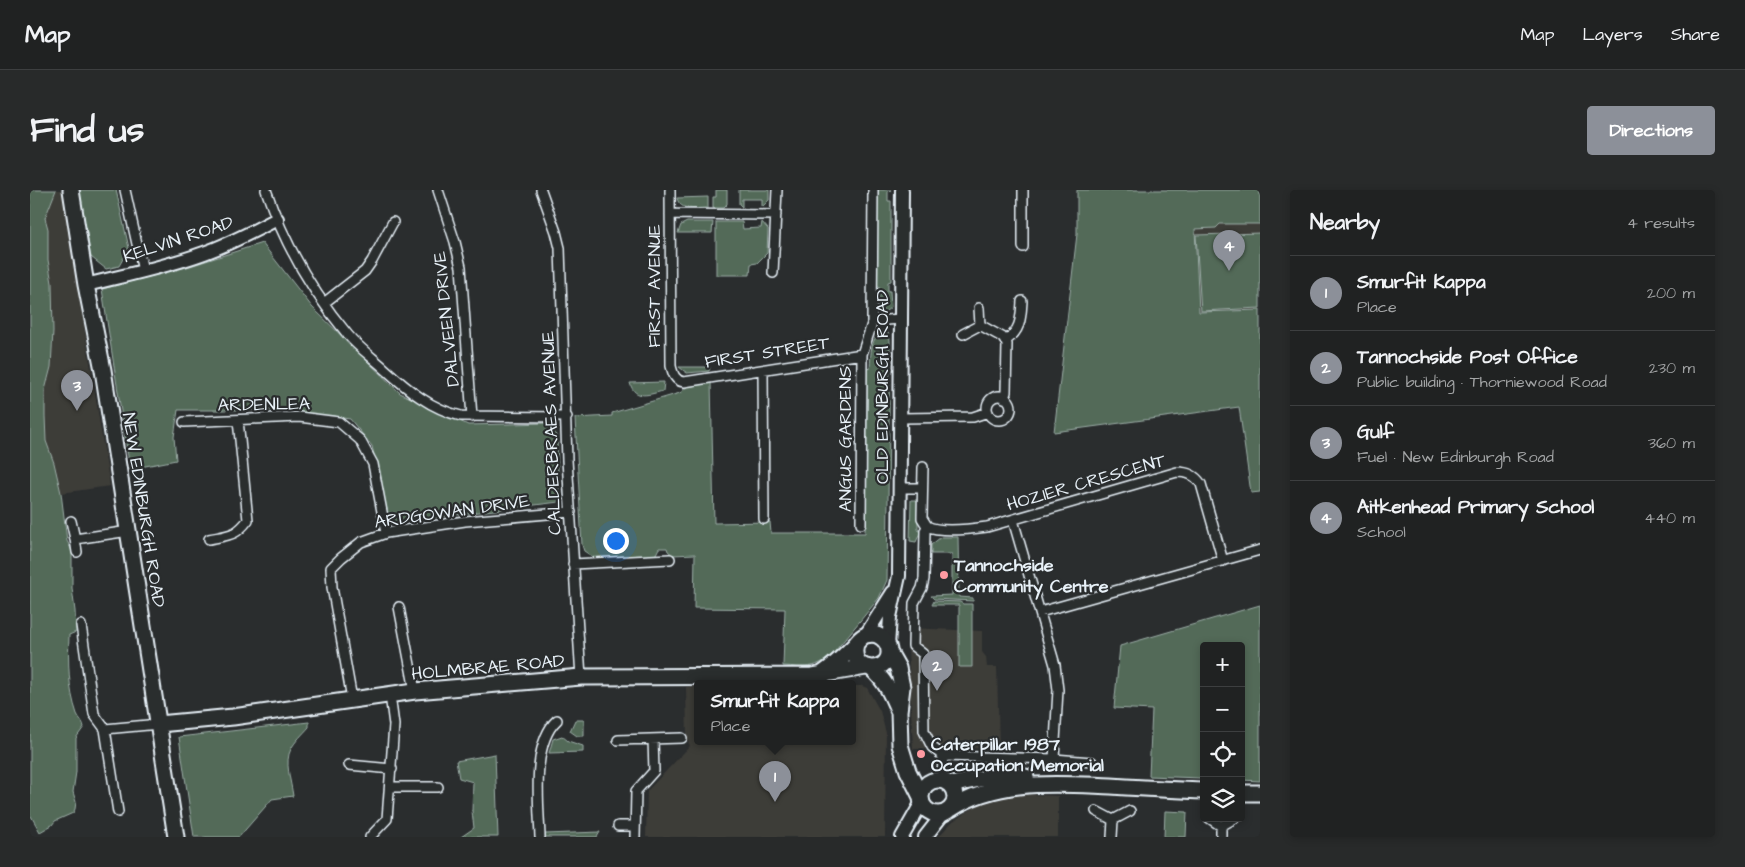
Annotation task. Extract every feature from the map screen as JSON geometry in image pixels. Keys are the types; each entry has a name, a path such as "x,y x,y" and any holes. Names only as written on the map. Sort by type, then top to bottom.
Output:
{"main road":[{"name":"NEW EDINBURGH ROAD","path":"71,190 129,531 159,724 174,837"},
{"name":"OLD EDINBURGH ROAD","path":"902,190 898,584 889,623 888,649 898,668 902,687 899,711 900,745 908,771 922,800"},
{"name":"KELVIN ROAD","path":"86,284 164,266 206,252 241,238 277,219"},
{"path":"822,674 860,640 898,584"},
{"path":"876,635 886,641 888,658 881,666 868,668 857,661 855,655 860,640 876,635"},
{"name":"OLD EDINBURGH ROAD","path":"868,668 880,676 890,688 899,711"},
{"name":"HOLMBRAE ROAD","path":"159,724 233,717 415,691 581,677 813,676 868,668"},
{"path":"903,755 919,774 942,782 954,789 955,800 925,837"},
{"path":"902,837 922,800 924,787 942,782 995,776 1024,777 1054,783 1200,792"},
{"path":"922,800 924,807 932,813 947,812 964,801 980,794 1005,787 1054,783"},
{"path":"1245,793 1260,793"}],"street":[{"path":"125,190 142,271"},
{"path":"266,190 277,219 307,279 324,304 349,336 398,381 422,399 451,414 472,417 567,417"},
{"name":"DALVEEN DRIVE","path":"438,190 461,267 472,417"},
{"name":"CALDERBRAES AVENUE","path":"541,190 560,248 573,564 581,677"},
{"name":"FIRST AVENUE","path":"670,190 671,366 678,380"},
{"path":"773,273 777,190"},
{"name":"ANGUS GARDENS","path":"861,524 862,354 872,320 873,190"},
{"path":"1023,247 1024,190"},
{"path":"670,214 776,215"},
{"path":"324,304 365,271 393,222"},
{"path":"1005,341 1014,335 1020,324 1022,301"},
{"path":"979,308 980,326"},
{"path":"872,320 901,319"},
{"path":"980,326 1005,341 1007,347 1006,392 1004,398"},
{"path":"963,334 980,326"},
{"name":"FIRST STREET","path":"678,380 684,382 862,354"},
{"path":"763,370 764,519"},
{"path":"999,396 1004,398 1011,409 1008,416 1001,420 990,416 988,412 988,405 992,399 999,396"},
{"path":"901,418 973,417 988,412"},
{"name":"ARDENLEA","path":"184,422 299,417 339,422 360,440 373,464 386,533"},
{"path":"209,539 229,535 240,530 248,520 238,420"},
{"path":"922,467 922,518 927,526 925,531 924,579 922,588 914,603 913,646 923,654 924,731 932,747 943,756 1092,762"},
{"name":"HOZIER CRESCENT","path":"927,526 935,529 976,528 1013,520 1177,472 1183,472 1193,475 1201,484 1223,561"},
{"path":"900,488 922,488"},
{"name":"ARDGOWAN DRIVE","path":"352,699 332,587 331,568 340,558 362,542 386,533 465,522 571,512"},
{"path":"1013,520 1055,665 1057,680 1054,759"},
{"path":"71,521 77,552"},
{"path":"75,539 129,531"},
{"path":"1040,612 1260,550"},
{"path":"573,564 670,559"},
{"path":"399,607 415,691"},
{"path":"81,625 94,714 105,729 118,812"},
{"path":"370,837 388,819 394,724 390,695"},
{"path":"540,837 538,781 540,759 547,730 556,720"},
{"path":"105,729 159,724"},
{"path":"618,740 682,738"},
{"path":"635,837 636,791 654,771 653,739"},
{"path":"942,782 943,756"},
{"path":"349,765 392,770"},
{"path":"390,786 438,787"},
{"path":"1096,811 1113,820"},
{"path":"1113,820 1130,811"},
{"path":"1112,837 1113,820"},
{"path":"1214,822 1221,826"},
{"path":"1221,826 1228,822"},
{"path":"618,826 636,826"},
{"path":"1221,826 1221,837"}],"shaded area":[{"path":"53,190 61,190 63,195 110,486 48,495 32,209"},
{"path":"1220,224 1260,224 1260,310 1199,312 1195,229 1216,228"},
{"path":"907,628 982,631 982,652 986,657 987,667 997,667 999,748 913,749"},
{"path":"694,686 694,745 856,745 856,686 867,688 880,711 886,733 885,837 646,837 647,791 690,746 687,739 686,687"},
{"path":"1022,794 1058,796 1058,837 938,837 953,821 981,803 1000,797"}],"green space":[{"path":"30,190 56,190 45,218 48,229 48,260 52,283 53,331 51,367 45,390 46,441 54,463 61,493 67,541 72,551 72,588 76,632 69,635 69,675 74,704 84,727 76,738 76,772 73,792 76,802 75,809 73,813 55,821 40,832 30,814"},
{"path":"78,190 116,190 129,248 119,266 106,269 91,257"},
{"path":"716,190 727,190 727,204 723,208 713,208 713,197 716,197"},
{"path":"739,190 769,190 769,200 762,207 762,199 742,199 742,207 739,204"},
{"path":"877,190 891,190 888,191 888,201 891,201 891,281 888,282 888,291 890,291 891,307 885,312 879,308 879,286 876,286"},
{"path":"1077,190 1260,190 1260,224 1220,224 1216,228 1195,229 1199,312 1260,310 1260,492 1251,493 1239,407 1054,432 1077,234"},
{"path":"708,197 708,208 685,207 677,198"},
{"path":"687,222 713,222 712,233 678,233 681,225"},
{"path":"716,222 742,222 743,229 761,228 762,222 768,229 767,253 757,263 751,264 750,275 716,275"},
{"path":"1260,233 1260,308 1201,311 1196,235"},
{"path":"262,243 312,307 400,393 468,425 552,423 557,439 559,502 389,523 372,446 350,419 285,410 178,410 174,437 176,460 130,469 102,289 187,267"},
{"path":"884,330 888,333 890,340 887,580 879,598 831,656 814,666 783,666 785,609 694,608 695,554 673,555 667,548 659,548 656,554 652,556 596,559 584,551 582,545 575,418 612,416 612,413 680,393 690,384 711,381 714,523 770,522 771,533 865,533 867,369 870,368 874,341 879,333"},
{"path":"679,367 710,367 709,371 687,373"},
{"path":"664,382 663,391 648,395 635,392 630,383"},
{"path":"911,500 918,500 918,529 920,533 916,542 910,541"},
{"path":"941,537 958,537 959,597 973,598 973,601 934,599 931,596 952,595 952,554 931,554 931,545"},
{"path":"934,601 972,604 972,667 959,667 959,605 932,605"},
{"path":"1260,605 1260,781 1245,780 1245,642 1200,642 1200,778 1149,776 1152,710 1114,708 1120,646"},
{"path":"575,720 584,720 584,736 577,736 570,731"},
{"path":"309,722 309,727 295,743 289,754 288,766 293,796 272,799 239,837 194,837 179,737"},
{"path":"562,736 568,741 583,746 583,752 549,753 553,739"},
{"path":"495,754 498,837 461,837 474,828 472,811 473,782 459,778 456,761"},
{"path":"1165,811 1187,812 1186,837 1164,837"},
{"path":"600,832 597,837 545,837 545,834"}],"place":[{"name":"Aitkenhead Primary School","path":"1229,271"},
{"name":"Gulf","path":"77,411"},
{"name":"Tannochside Community Centre","path":"944,575"},
{"name":"Tannochside Post Office","path":"937,691"},
{"name":"Caterpillar 1987 Occupation Memorial","path":"921,754"},
{"name":"Smurfit Kappa","path":"775,802"}]}
